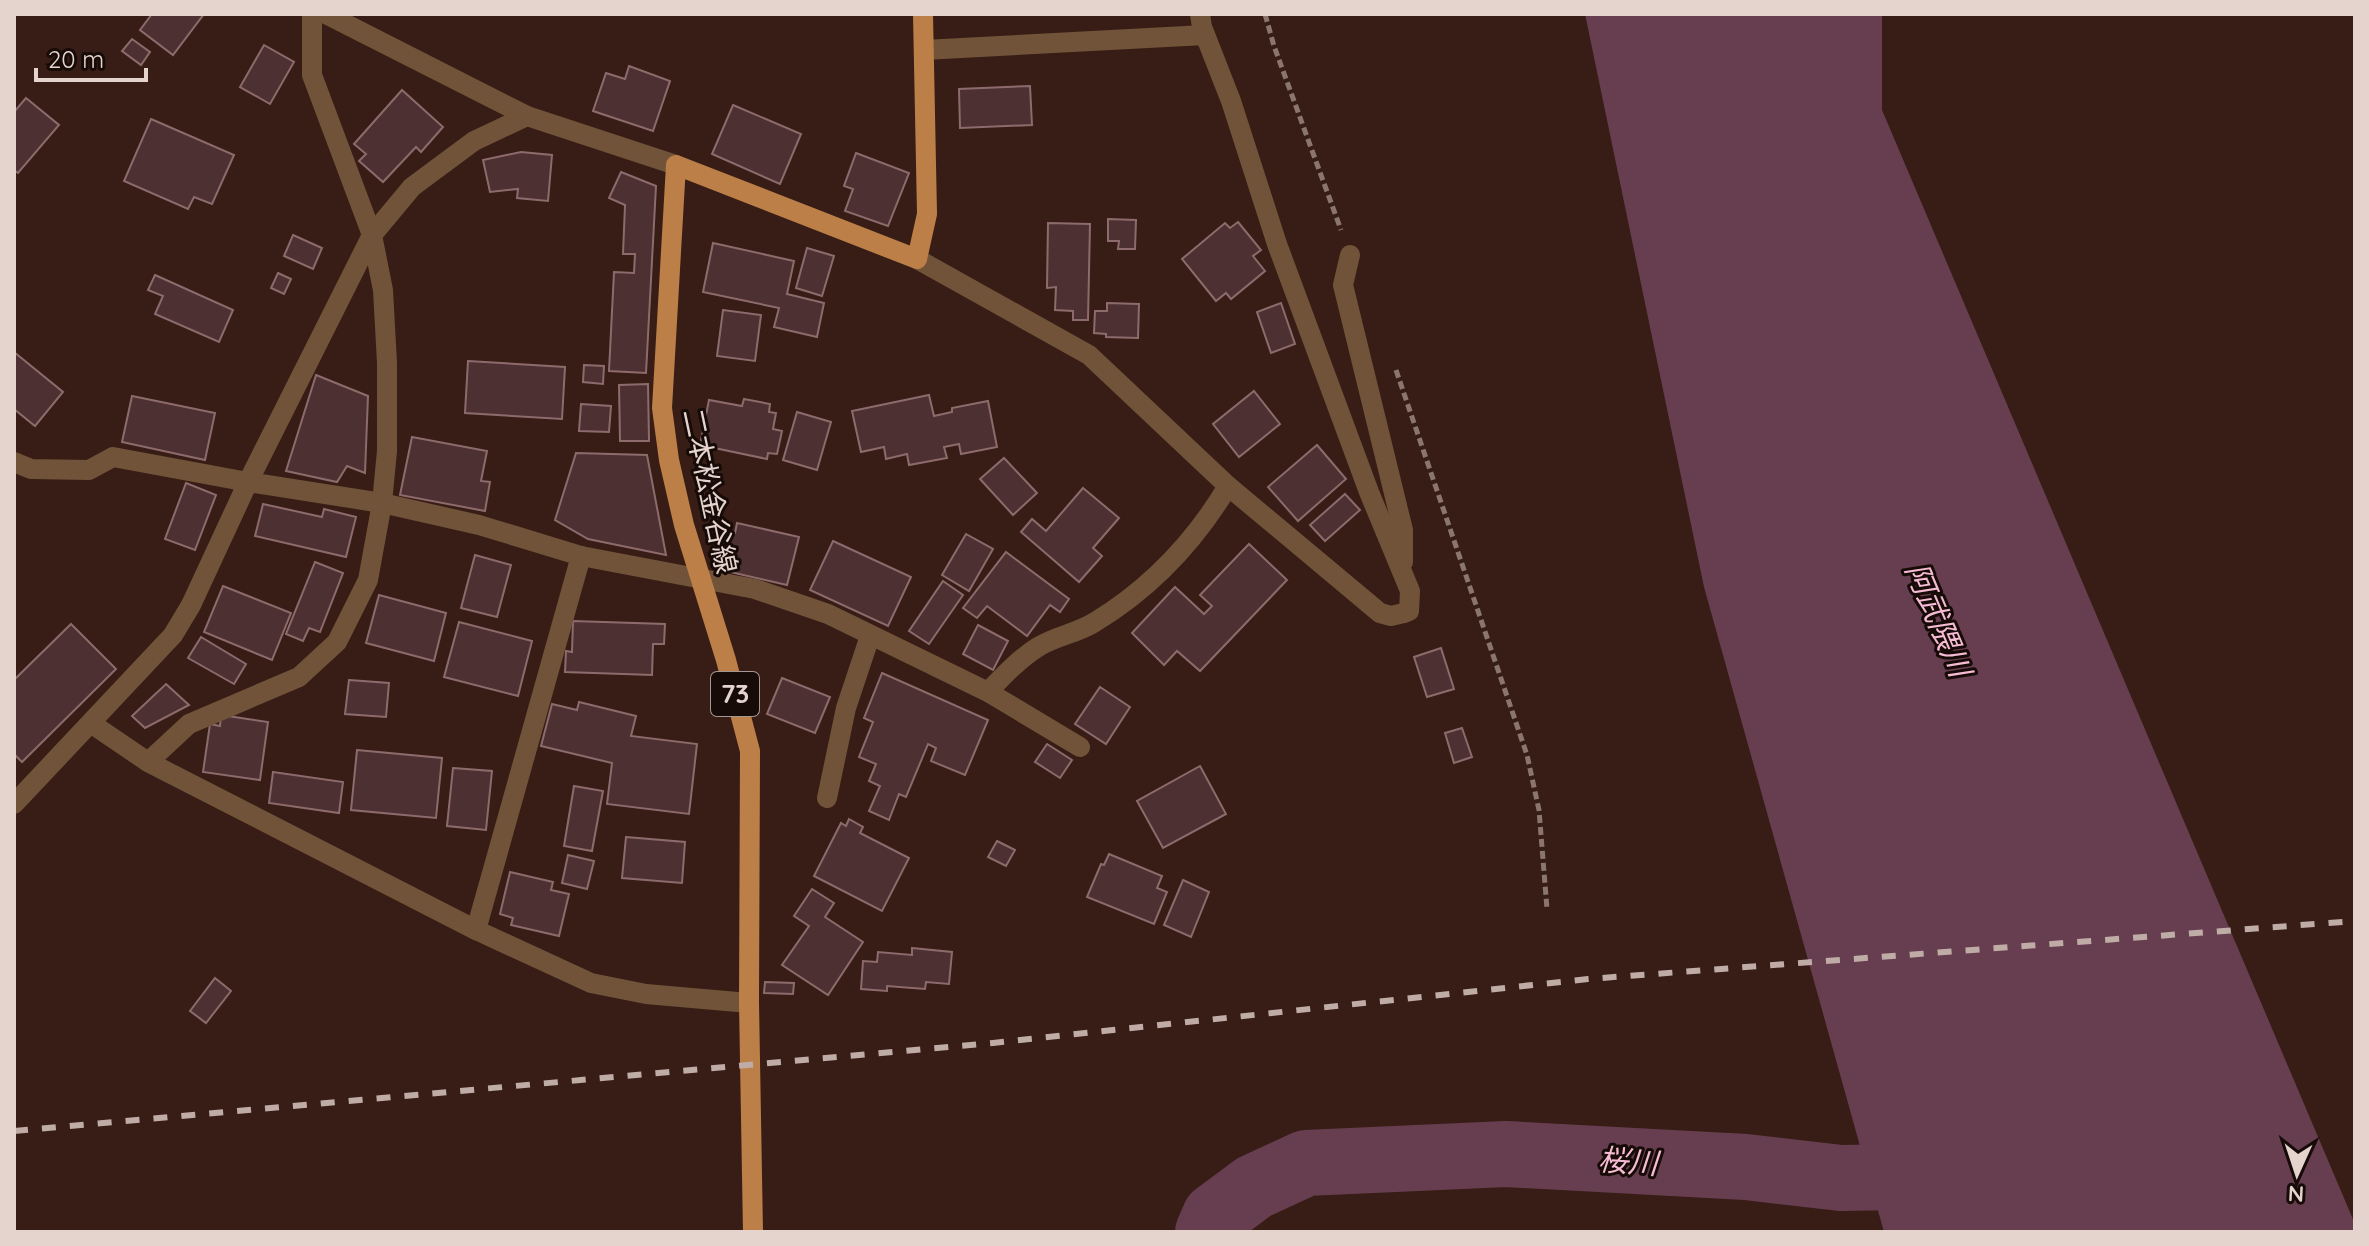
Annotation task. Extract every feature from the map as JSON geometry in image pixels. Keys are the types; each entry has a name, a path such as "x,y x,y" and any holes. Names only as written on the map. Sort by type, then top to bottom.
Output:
{"main road":[{"path":"676,165 917,259 927,214 923,14"},
{"name":"二本松金谷線","path":"676,165 662,408 669,460 699,579 726,660 750,751 749,1003 753,1232"}],"street":[{"path":"148,762 189,724 299,677 337,642 368,580 382,503 387,451 383,290 372,235 312,75 312,14"},
{"path":"326,14 527,116 676,165"},
{"path":"917,259 1089,355 1228,486 1380,613 1391,616 1409,611 1410,591 1403,570 1369,492 1277,244 1200,14"},
{"path":"924,50 1205,35"},
{"path":"14,804 173,635 191,605 248,482 372,235 412,187 474,141 527,116"},
{"path":"1350,255 1343,285 1403,530 1403,570"},
{"path":"14,462 31,469 89,470 113,457 382,503 479,525 581,556 755,589 828,614 988,692 1080,747"},
{"path":"988,692 1039,646 1093,623 1133,596 1184,550 1228,486"},
{"path":"476,930 581,556"},
{"path":"827,798 846,708 870,636"},
{"path":"92,724 148,762 476,930 591,983 646,994 749,1003"}],"path":[{"path":"1265,14 1350,255"},
{"path":"1396,369 1527,755 1539,810 1547,909"}],"water":[{"name":"阿武隈川","path":"1585,14 1882,14 1882,110 2355,1224 2355,1232 1884,1232 1704,587"}],"building":[{"path":"152,14 204,14 173,55 140,30"},
{"path":"132,39 150,52 141,65 122,51"},
{"path":"264,45 294,62 270,104 240,87"},
{"path":"629,66 670,81 653,131 593,111 606,73 625,79"},
{"path":"1030,86 1032,125 960,128 959,89"},
{"path":"402,90 443,127 421,152 416,147 383,182 359,161 366,154 354,144"},
{"path":"26,98 59,125 18,173 14,170 14,112"},
{"path":"733,105 801,134 780,184 712,154"},
{"path":"151,119 234,155 212,204 194,197 188,209 124,181"},
{"path":"521,152 552,155 548,201 517,198 518,189 490,192 483,160"},
{"path":"856,153 909,173 888,226 845,211 853,189 844,186"},
{"path":"621,172 656,186 646,373 609,371 614,272 634,273 635,254 623,254 625,205 609,198"},
{"path":"1108,219 1136,220 1135,249 1118,249 1119,241 1108,241"},
{"path":"1238,222 1261,250 1253,256 1265,271 1231,299 1226,293 1216,301 1182,259 1225,223 1230,228"},
{"path":"1048,223 1090,224 1088,320 1073,320 1073,311 1055,310 1056,287 1047,288"},
{"path":"293,235 322,248 313,269 284,256"},
{"path":"713,243 794,261 787,294 824,303 817,337 774,327 779,308 703,292"},
{"path":"807,248 834,256 822,296 796,288"},
{"path":"278,273 291,279 284,294 271,288"},
{"path":"155,275 233,310 219,342 155,314 163,296 148,290"},
{"path":"1107,303 1139,304 1138,338 1106,337 1106,334 1094,333 1095,311 1107,311"},
{"path":"1281,303 1295,344 1271,353 1257,312"},
{"path":"723,310 761,315 755,361 717,356"},
{"path":"14,352 63,392 35,426 14,409"},
{"path":"468,361 565,367 562,419 465,413"},
{"path":"584,365 604,366 603,384 583,382"},
{"path":"316,375 368,396 365,473 347,466 337,482 286,471"},
{"path":"648,384 649,441 620,441 619,385"},
{"path":"1254,391 1280,424 1239,457 1213,424"},
{"path":"929,395 934,416 952,412 952,408 988,401 997,447 961,454 959,444 944,447 947,458 909,465 907,454 886,459 884,447 861,452 852,411"},
{"path":"132,396 215,413 205,460 122,442"},
{"path":"744,399 770,404 769,412 776,413 773,429 782,431 777,454 768,453 767,459 700,445 709,400 742,406"},
{"path":"581,404 611,406 609,432 579,431"},
{"path":"797,412 831,422 817,470 783,460"},
{"path":"412,437 487,451 481,481 490,482 485,511 400,495"},
{"path":"1317,445 1346,479 1298,521 1268,487"},
{"path":"576,453 647,455 666,555 588,539 555,520"},
{"path":"1004,458 1037,493 1013,515 980,479"},
{"path":"186,483 216,495 195,550 165,539"},
{"path":"1083,488 1119,518 1093,548 1102,556 1079,582 1021,532 1032,519 1046,531"},
{"path":"1345,494 1360,510 1325,541 1310,525"},
{"path":"263,504 322,517 324,509 356,517 346,557 255,536"},
{"path":"737,523 799,537 787,585 726,571 729,558 715,555 721,530 735,533"},
{"path":"966,534 993,549 969,591 942,575"},
{"path":"833,541 911,577 888,626 810,590"},
{"path":"1249,544 1287,580 1200,671 1177,651 1164,665 1132,633 1175,587 1204,614 1212,606 1200,595"},
{"path":"1006,552 1069,599 1060,612 1050,605 1027,636 987,606 977,618 963,608"},
{"path":"475,555 511,565 497,617 461,608"},
{"path":"315,562 343,573 320,632 309,628 303,641 286,634"},
{"path":"943,581 963,595 929,644 909,631"},
{"path":"223,586 291,613 272,660 204,632"},
{"path":"379,595 446,613 434,661 366,643"},
{"path":"573,621 665,624 664,644 653,644 652,675 565,672 566,651 572,652"},
{"path":"459,622 532,641 518,696 444,677"},
{"path":"71,624 116,669 22,762 14,754 14,680"},
{"path":"978,625 1008,641 993,670 963,654"},
{"path":"201,637 246,664 234,684 188,658"},
{"path":"1441,648 1454,689 1427,697 1414,657"},
{"path":"882,673 988,720 965,775 931,761 936,748 928,744 906,797 899,794 889,820 869,811 880,786 869,781 876,764 859,757 873,722 864,718"},
{"path":"782,678 830,697 815,733 767,714"},
{"path":"349,680 389,683 386,717 345,714"},
{"path":"166,684 189,705 145,728 132,716"},
{"path":"1100,687 1130,707 1106,744 1075,724"},
{"path":"579,702 636,716 631,736 697,744 689,814 607,804 612,763 541,746 552,704 577,710"},
{"path":"221,715 268,722 260,780 203,772 210,724 220,726"},
{"path":"1462,728 1472,757 1454,763 1445,733"},
{"path":"1047,744 1072,760 1060,778 1035,762"},
{"path":"357,750 442,758 436,818 351,810"},
{"path":"1200,766 1226,814 1163,848 1137,801"},
{"path":"453,768 492,771 486,830 447,826"},
{"path":"273,772 343,782 339,813 269,803"},
{"path":"574,786 603,791 592,851 564,846"},
{"path":"849,819 863,827 860,833 909,858 882,911 814,876 841,823 846,826"},
{"path":"626,837 685,842 682,883 622,878"},
{"path":"997,841 1015,850 1006,866 988,857"},
{"path":"1109,854 1162,876 1157,888 1167,892 1154,924 1087,897 1101,864 1104,865"},
{"path":"568,855 594,861 587,889 562,883"},
{"path":"510,872 553,882 551,890 569,894 559,936 511,925 513,918 500,914"},
{"path":"1183,880 1209,892 1191,937 1164,925"},
{"path":"812,889 834,903 825,917 863,942 828,995 782,965 809,926 794,916"},
{"path":"912,948 952,952 949,984 926,982 925,989 887,986 887,991 861,989 863,961 877,962 878,952 912,955"},
{"path":"215,978 231,991 206,1023 190,1011"},
{"path":"765,982 794,983 793,994 764,993"}],"waterway":[{"name":"桜川","path":"1208,1232 1215,1216 1254,1187 1306,1163 1506,1154 1746,1167 1841,1178 1958,1176"}],"railway":[{"path":"14,1131 993,1043 1588,979 2355,921"}]}
